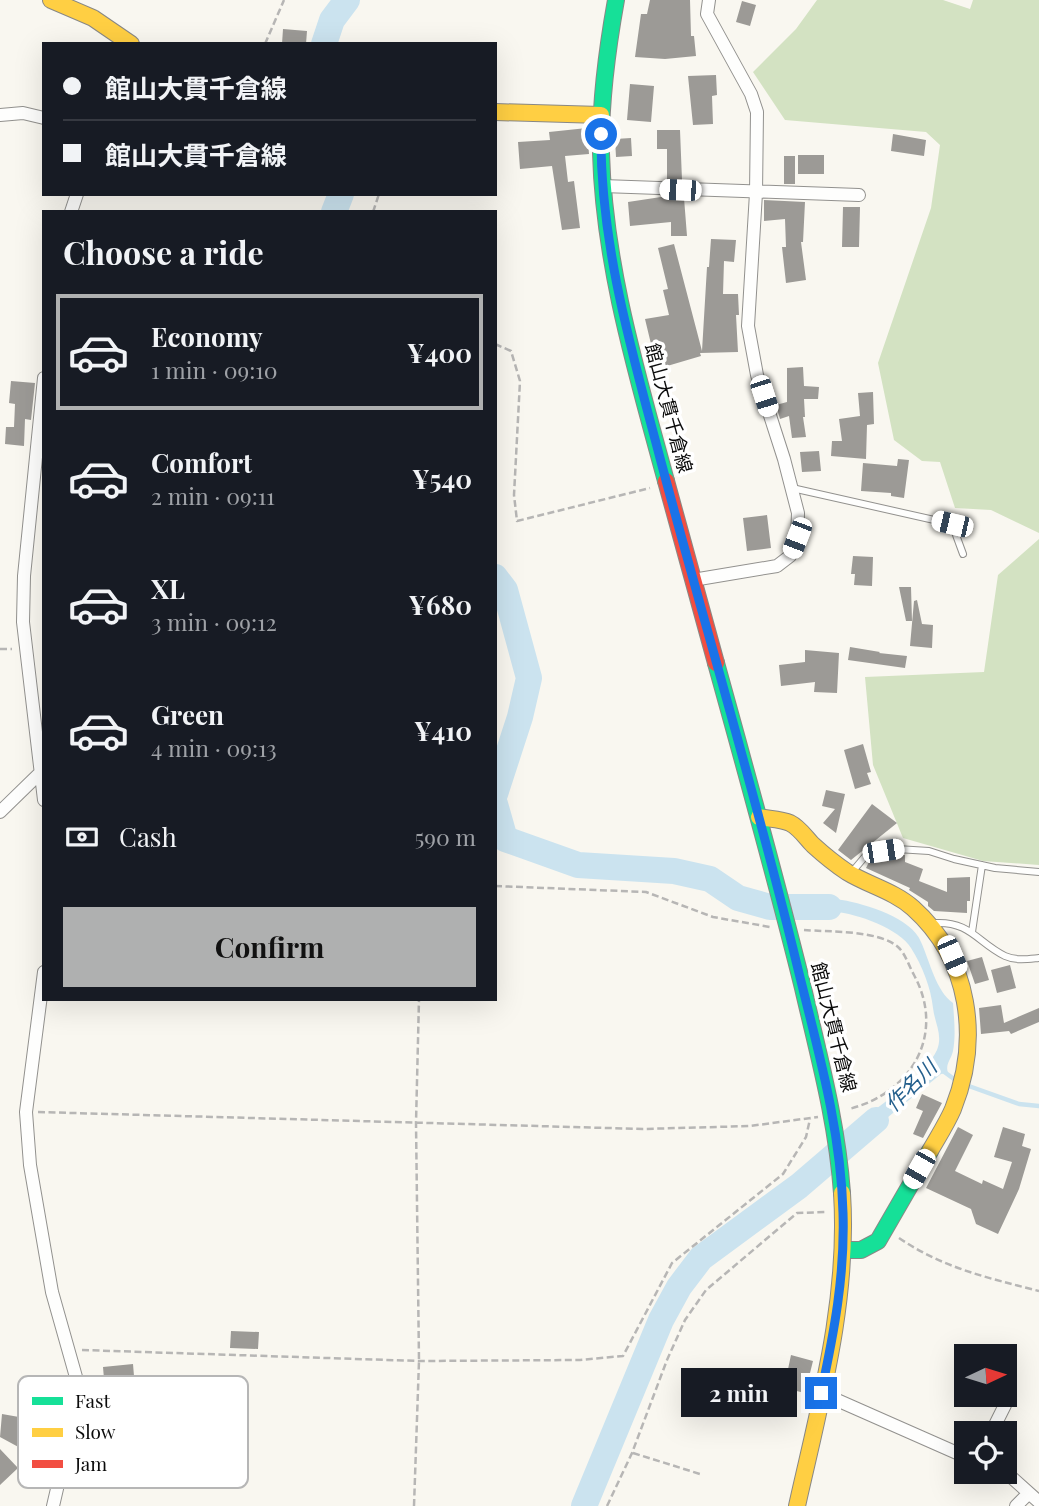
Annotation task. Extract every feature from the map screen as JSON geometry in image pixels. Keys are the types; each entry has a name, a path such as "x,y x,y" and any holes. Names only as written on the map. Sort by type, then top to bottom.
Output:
{"main road":[{"path":"51,0 81,10 111,27 129,42"},
{"name":"館山大貫千倉線","path":"616,0 605,66 601,115 603,186 619,294 667,484 778,886 834,1119 843,1212 843,1250 836,1318 797,1506"},
{"path":"497,112 601,115"},
{"path":"759,817 794,824 827,857 850,874 897,897 930,924 952,956 965,987 968,1032 962,1084 953,1110 878,1241 867,1250 843,1250"}],"street":[{"path":"693,580 777,566 790,556 797,538 799,513 757,374 748,326 756,193 757,112 751,94 707,14 709,0"},
{"path":"0,115 23,113 42,118"},
{"path":"603,186 859,195"},
{"path":"42,396 30,507 23,612 42,786"},
{"path":"0,811 40,773"},
{"path":"42,988 26,1112 30,1165 52,1292 76,1376"},
{"path":"821,1393 954,1452"},
{"path":"1017,1482 1039,1502"},
{"path":"54,1506 58,1488"},
{"path":"1016,1506 1029,1493"}],"lane":[{"path":"792,488 952,524 963,554"},
{"path":"850,874 868,853 897,849 929,850 982,865 1039,872"},
{"path":"972,932 982,865"},
{"path":"930,924 949,923 972,932 1006,957 1023,960 1039,958"}],"path":[{"path":"266,42 284,0"},
{"path":"497,345 511,351 520,380 514,495 517,521 667,484"},
{"path":"26,1112 643,1129 750,1126 834,1119 899,1085 918,1059 927,1019 923,991 900,948 888,941 853,933 713,917 646,892 497,887"},
{"path":"414,1506 419,1362 416,1123 419,1001"},
{"path":"67,1349 419,1362 579,1360 623,1356 672,1263 783,1174 806,1137 810,1119"},
{"path":"607,1506 632,1453 681,1330 706,1290 797,1213 843,1212"},
{"path":"885,1228 920,1252 951,1267 1039,1291"},
{"path":"632,1453 700,1474"}],"green space":[{"path":"817,0 943,0 970,9 973,0 1039,0 1039,533 991,510 955,508 940,462 922,461 894,440 878,363 931,208 940,145 926,132 785,120 753,72 796,29"},
{"path":"1039,539 1039,865 983,861 903,838 873,765 865,677 984,672 998,575"}],"water":[{"path":"793,899 842,900 898,919 916,933 938,984 953,1003 954,1039 948,1073 941,1074 877,1126 873,1135 852,1152 849,1128 910,1082 937,1050 939,1034 930,993 915,955 897,934 877,923 844,913 797,914"}],"building":[{"path":"650,0 690,0 691,36 694,36 696,56 665,59 635,57 641,14 647,14"},
{"path":"742,1 756,5 750,26 736,22"},
{"path":"283,29 307,31 306,42 282,42"},
{"path":"716,75 717,95 712,96 713,124 693,125 688,76"},
{"path":"630,84 654,86 651,122 627,120"},
{"path":"587,128 589,154 565,156 568,182 574,181 580,228 562,230 552,166 520,169 518,142 550,140 549,132"},
{"path":"657,130 680,130 682,180 667,180 667,149 657,149"},
{"path":"893,134 926,140 924,156 891,151"},
{"path":"631,138 632,156 616,157 615,139"},
{"path":"798,155 824,155 824,174 798,174"},
{"path":"784,156 795,156 795,184 784,184"},
{"path":"661,197 684,198 687,236 671,236 671,222 630,226 628,202"},
{"path":"764,200 805,202 801,242 806,280 786,283 782,247 786,247 785,219 764,221"},
{"path":"843,207 860,207 859,247 842,247"},
{"path":"711,239 736,240 734,262 724,261 723,294 738,294 738,352 700,353 701,356 657,369 645,319 669,315 663,290 668,289 658,248 674,244 702,351"},
{"path":"803,367 804,386 819,387 818,399 804,399 806,437 792,438 789,416 780,419 776,405 787,402 787,368"},
{"path":"11,381 35,383 31,420 25,419 24,446 5,444 6,427 14,427 15,404 9,403"},
{"path":"873,392 874,424 867,425 866,459 831,456 832,441 842,441 839,419 860,416 858,393"},
{"path":"819,451 821,471 802,472 800,452"},
{"path":"898,459 909,460 904,498 891,496 891,493 861,491 863,463 897,466"},
{"path":"767,515 771,548 747,551 743,518"},
{"path":"853,556 873,557 872,586 854,585 855,574 851,574"},
{"path":"899,587 911,587 912,621 906,621"},
{"path":"917,600 922,624 933,625 932,648 910,646 914,601"},
{"path":"850,647 907,656 905,668 848,660"},
{"path":"805,650 839,653 837,693 814,692 815,682 781,686 779,665 805,662"},
{"path":"863,744 871,772 867,773 871,784 855,789 844,750"},
{"path":"826,790 845,794 836,833 823,823 835,809 822,806"},
{"path":"872,804 897,823 851,860 838,850"},
{"path":"905,855 905,862 923,869 919,881 947,892 947,878 970,877 967,913 934,911 928,906 928,902 909,890 910,888 866,868 871,858"},
{"path":"982,957 989,980 975,984 967,961"},
{"path":"1010,965 1016,988 997,993 991,970"},
{"path":"1001,1005 1004,1023 1039,1008 1039,1022 1011,1034 1009,1031 981,1034 979,1008"},
{"path":"922,1094 942,1103 923,1138 913,1134 923,1111 916,1108"},
{"path":"958,1127 973,1135 955,1171 982,1184 983,1180 1003,1189 1012,1162 994,1157 1003,1127 1025,1134 1022,1146 1031,1149 1019,1189 998,1234 976,1224 971,1209 926,1188"},
{"path":"231,1331 259,1332 258,1349 230,1348"},
{"path":"791,1355 813,1361 805,1393 784,1388"},
{"path":"133,1364 134,1376 104,1376 103,1367"},
{"path":"2,1414 18,1417 18,1447 0,1437"},
{"path":"0,1449 18,1468 0,1485"}],"waterway":[{"path":"325,42 332,20 347,0"},
{"name":"作名川","path":"335,210 340,196"},
{"name":"作名川","path":"497,580 505,590 529,678 520,717 497,788"},
{"name":"作名川","path":"497,811 505,839 578,865 674,871 710,879 738,898 770,907 829,907"},
{"path":"943,1071 958,1082"},
{"path":"966,1085 1019,1104 1039,1106"},
{"name":"作名川","path":"584,1506 661,1320 679,1287 701,1258 799,1186 876,1120"}],"traffic: fast":[{"path":"616,0 602,115 603,195 624,319 666,481"},
{"path":"716,663 803,988 832,1115 842,1193"},
{"path":"843,1250 861,1250 878,1241 930,1151"}],"traffic: slow":[{"path":"51,0 93,18 128,42"},
{"path":"497,112 601,115"},
{"path":"759,817 790,823 843,869 906,902 932,928 947,951 965,1001 967,1055 953,1109 930,1151"},
{"path":"797,1506 837,1312 843,1233 842,1193"}],"traffic: jam":[{"path":"666,481 716,663"}],"route":[{"path":"601,134 609,240 633,354 778,886 833,1113 843,1212 841,1284 821,1393"}]}
